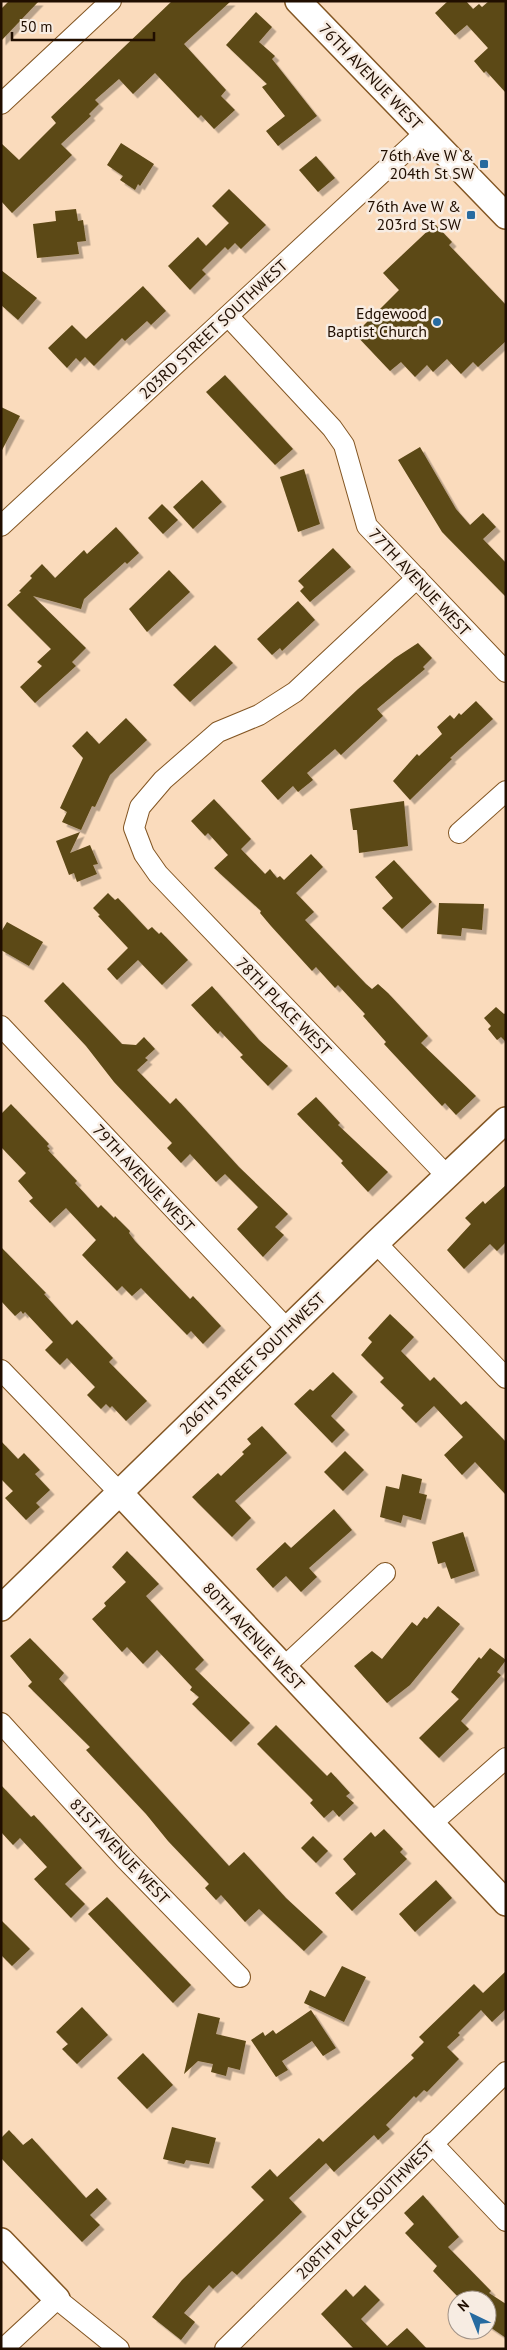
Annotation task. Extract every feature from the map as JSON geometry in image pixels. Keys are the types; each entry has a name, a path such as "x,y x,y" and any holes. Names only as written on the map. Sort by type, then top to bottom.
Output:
{"street":[{"path":"1,104 111,1"},
{"name":"76TH AVENUE WEST","path":"298,1 506,216"},
{"name":"203RD STREET SOUTHWEST","path":"1,526 426,133"},
{"name":"77TH AVENUE WEST","path":"228,316 332,428 344,445 367,526 506,672"},
{"name":"78TH PLACE WEST","path":"417,578 295,692 259,716 218,732 163,780 140,807 134,828 144,854 158,874 447,1176"},
{"path":"459,833 506,791"},
{"name":"79TH AVENUE WEST","path":"1,1026 288,1329"},
{"name":"206TH STREET SOUTHWEST","path":"1,1608 376,1243 506,1120"},
{"path":"376,1243 506,1378"},
{"name":"80TH AVENUE WEST","path":"1,1370 119,1492 506,1903"},
{"path":"283,1668 385,1573"},
{"name":"81ST AVENUE WEST","path":"1,1723 125,1859 240,1977"},
{"path":"431,1824 506,1758"},
{"name":"208TH PLACE SOUTHWEST","path":"226,2349 506,2072"},
{"path":"432,2144 506,2221"},
{"path":"1,2241 56,2299 119,2349"},
{"path":"3,2349 56,2299"}],"building":[{"path":"9,1 39,1 1,41 1,9"},
{"path":"172,1 231,1 184,44 226,90 221,96 235,110 214,129 201,115 198,118 155,73 133,94 119,79 95,100 99,104 89,114 91,116 61,144 72,155 12,213 1,201 1,143 19,160 56,123 51,117"},
{"path":"448,1 466,1 473,9 479,4 482,7 489,1 506,1 506,93 474,61 488,48 467,25 455,35 435,13"},
{"path":"256,12 272,27 259,42 275,56 272,59 317,116 278,146 266,131 285,116 262,87 267,84 226,45"},
{"path":"121,143 154,164 140,186 138,184 135,190 120,180 123,176 107,165"},
{"path":"316,156 335,178 318,192 299,170"},
{"path":"229,189 266,225 241,249 235,243 228,250 225,247 202,270 206,274 190,290 168,266 198,237 206,246 229,223 212,206"},
{"path":"76,209 78,221 83,220 86,241 77,242 79,254 37,258 33,224 56,221 55,211"},
{"name":"Edgewood Baptist Church","path":"435,224 452,242 449,245 506,305 506,341 478,367 473,362 461,374 447,359 433,372 427,365 415,377 401,362 390,371 355,334 399,290 383,273"},
{"path":"1,270 37,298 18,320 1,305"},
{"path":"143,286 166,311 151,325 147,321 125,341 122,338 94,366 85,357 80,362 76,358 67,368 48,348 72,325 86,339"},
{"path":"225,375 293,449 275,465 206,392"},
{"path":"1,407 20,416 1,452"},
{"path":"420,447 456,509 470,525 483,513 496,527 483,539 506,563 506,597 442,532 398,460"},
{"path":"304,469 320,524 298,532 280,477"},
{"path":"202,480 222,502 193,529 173,507"},
{"path":"162,504 178,520 163,534 148,518"},
{"path":"116,527 139,553 127,564 125,562 84,599 81,609 33,596 86,648 72,662 76,666 35,703 20,687 42,666 37,662 51,649 7,605 21,592 19,591 32,578 30,576 42,564 55,578 84,550 87,554"},
{"path":"333,548 351,567 310,602 300,591 304,587 298,581"},
{"path":"169,570 190,592 147,632 129,609"},
{"path":"298,601 315,620 282,651 280,648 272,655 257,639"},
{"path":"418,643 432,658 423,667 425,669 377,709 383,716 341,755 335,749 307,773 313,780 298,792 293,786 278,800 261,781 358,689 395,658"},
{"path":"215,645 233,663 190,702 173,685"},
{"path":"476,701 493,719 450,758 452,759 410,800 393,781 417,754 419,756 442,734 437,727 450,715 454,719 459,713 461,715"},
{"path":"126,718 147,740 110,775 95,807 92,806 81,830 62,822 67,812 60,808 83,758 72,746 87,731 99,744"},
{"path":"214,799 251,839 241,849 265,874 270,869 277,878 280,876 284,880 311,854 323,867 296,893 314,912 305,920 366,984 372,989 378,984 388,993 428,1036 421,1043 476,1096 456,1115 445,1103 442,1106 384,1044 386,1042 363,1016 365,1014 338,985 335,988 316,967 312,971 271,926 260,913 261,911 214,868 228,855 208,833 205,836 191,821"},
{"path":"404,801 408,846 359,853 357,830 353,830 350,809"},
{"path":"80,832 70,853 90,845 98,864 93,865 97,874 77,882 74,873 69,875 56,841"},
{"path":"394,860 432,902 402,929 382,908 393,898 375,877"},
{"path":"108,893 115,900 118,898 148,930 152,927 159,934 161,932 188,960 162,985 138,960 117,980 107,969 128,948 98,916 100,915 93,908"},
{"path":"439,903 484,904 482,930 462,928 461,936 437,934"},
{"path":"7,922 43,942 29,966 1,950 1,932"},
{"path":"63,982 122,1044 136,1045 144,1037 155,1049 145,1058 148,1060 137,1070 170,1104 176,1098 239,1167 288,1214 275,1227 284,1235 263,1257 237,1229 258,1207 225,1174 216,1182 190,1154 181,1163 167,1148 172,1143 114,1082 86,1046 44,1001"},
{"path":"212,986 259,1040 288,1066 268,1086 240,1057 243,1055 220,1031 218,1034 191,1005"},
{"path":"496,1007 504,1014 506,1013 506,1042 501,1037 497,1040 488,1029 491,1026 484,1018"},
{"path":"316,1097 340,1123 338,1125 388,1172 368,1192 341,1163 343,1161 297,1114"},
{"path":"11,1104 49,1144 47,1146 50,1149 48,1150 77,1181 75,1183 98,1208 101,1205 114,1218 115,1216 130,1231 129,1233 135,1241 190,1299 193,1296 221,1326 203,1344 191,1331 187,1335 141,1288 132,1296 122,1286 117,1291 82,1255 96,1240 66,1208 50,1223 29,1201 33,1198 18,1181 26,1173 1,1147 1,1114"},
{"path":"506,1185 506,1242 497,1251 490,1244 464,1269 447,1250 471,1224 465,1218 483,1201 485,1204"},
{"path":"1,1247 46,1293 44,1294 72,1325 77,1320 113,1358 109,1362 147,1401 126,1421 112,1406 110,1408 106,1404 101,1409 87,1395 95,1387 67,1358 60,1365 45,1350 53,1342 25,1312 23,1314 21,1311 15,1316 1,1301"},
{"path":"390,1314 414,1337 401,1351 430,1381 434,1377 461,1405 466,1401 506,1442 506,1495 475,1462 462,1475 444,1455 463,1437 434,1406 416,1423 401,1408 404,1405 380,1382 384,1378 361,1355 372,1342 368,1338"},
{"path":"333,1372 353,1392 331,1416 345,1430 332,1443 294,1404 310,1389 313,1391"},
{"path":"262,1426 287,1453 235,1501 251,1518 232,1537 192,1497 218,1473 221,1476 244,1454 242,1452 251,1444 247,1439"},
{"path":"1,1441 18,1459 24,1453 40,1470 35,1474 50,1490 36,1503 40,1507 26,1520 5,1498 13,1491 1,1479"},
{"path":"345,1451 364,1470 343,1491 324,1472"},
{"path":"402,1474 422,1479 419,1493 427,1495 421,1520 403,1515 401,1523 380,1517 386,1486 399,1489"},
{"path":"334,1509 352,1530 309,1568 317,1577 301,1592 286,1576 273,1588 256,1569 285,1542 291,1548"},
{"path":"463,1532 475,1571 451,1579 445,1562 438,1564 432,1542"},
{"path":"127,1551 159,1584 146,1596 204,1660 195,1669 250,1723 231,1742 192,1704 199,1697 190,1690 192,1687 157,1650 143,1664 127,1647 122,1652 92,1619 106,1606 104,1603 126,1582 112,1567"},
{"path":"438,1606 460,1624 410,1685 387,1703 354,1666 372,1651 382,1659 412,1622 417,1626 424,1617 427,1619"},
{"path":"30,1638 64,1673 59,1679 229,1866 244,1852 286,1898 323,1932 304,1951 259,1909 245,1922 221,1895 216,1900 205,1888 209,1884 86,1750 90,1747 28,1686 32,1682 10,1656"},
{"path":"490,1648 506,1660 497,1672 501,1675 461,1721 469,1729 439,1758 419,1738 459,1699 451,1692 479,1657 481,1659"},
{"path":"276,1725 327,1776 331,1772 350,1793 346,1796 354,1803 339,1817 333,1810 324,1818 310,1803 313,1800 257,1744"},
{"path":"1,1785 31,1817 34,1815 82,1868 65,1884 85,1904 71,1918 34,1879 47,1867 20,1838 13,1845 1,1832"},
{"path":"384,1829 403,1849 400,1852 407,1859 352,1911 335,1893 356,1874 343,1859 371,1832 375,1837"},
{"path":"313,1836 328,1851 316,1863 301,1848"},
{"path":"436,1880 452,1898 415,1932 399,1914"},
{"path":"107,1897 191,1985 173,2003 88,1914"},
{"path":"1,1920 30,1949 12,1966 1,1955"},
{"path":"342,1966 366,1977 344,2022 304,2003 310,1990 325,1997"},
{"path":"506,1971 506,2009 492,2022 481,2010 447,2047 459,2059 427,2092 424,2090 416,2098 414,2096 386,2125 390,2129 378,2140 374,2135 334,2172 326,2163 289,2198 302,2212 237,2275 232,2271 213,2289 209,2285 184,2313 195,2322 181,2340 152,2317 182,2280 264,2200 251,2187 270,2169 277,2177 319,2138 323,2142 414,2058 411,2055 424,2042 419,2037 474,1984 483,1993"},
{"path":"82,2007 108,2035 77,2064 62,2049 68,2044 56,2032"},
{"path":"311,2010 336,2048 323,2056 312,2041 282,2061 288,2070 276,2077 251,2040 263,2032 265,2036 273,2030 276,2034"},
{"path":"198,2013 220,2018 216,2034 246,2041 240,2070 228,2067 226,2076 211,2072 213,2064 198,2061 184,2074"},
{"path":"143,2053 173,2085 147,2109 117,2078"},
{"path":"172,2127 216,2138 209,2164 186,2160 184,2164 163,2159"},
{"path":"9,2130 23,2145 32,2138 86,2198 97,2188 107,2199 90,2215 100,2225 82,2242 1,2158 1,2138"},
{"path":"423,2195 459,2237 448,2247 490,2290 451,2290 433,2271 437,2266 405,2233 414,2224 404,2213"},
{"path":"365,2285 380,2300 361,2319 387,2346 407,2328 427,2349 354,2349 321,2314 346,2289 353,2297"},
{"path":"497,2298 506,2304 506,2338 497,2332"}],"place":[{"name":"76th Ave W & 204th St SW","path":"484,164"},
{"name":"76th Ave W & 203rd St SW","path":"471,215"},
{"name":"Edgewood Baptist Church","path":"437,322"}]}
